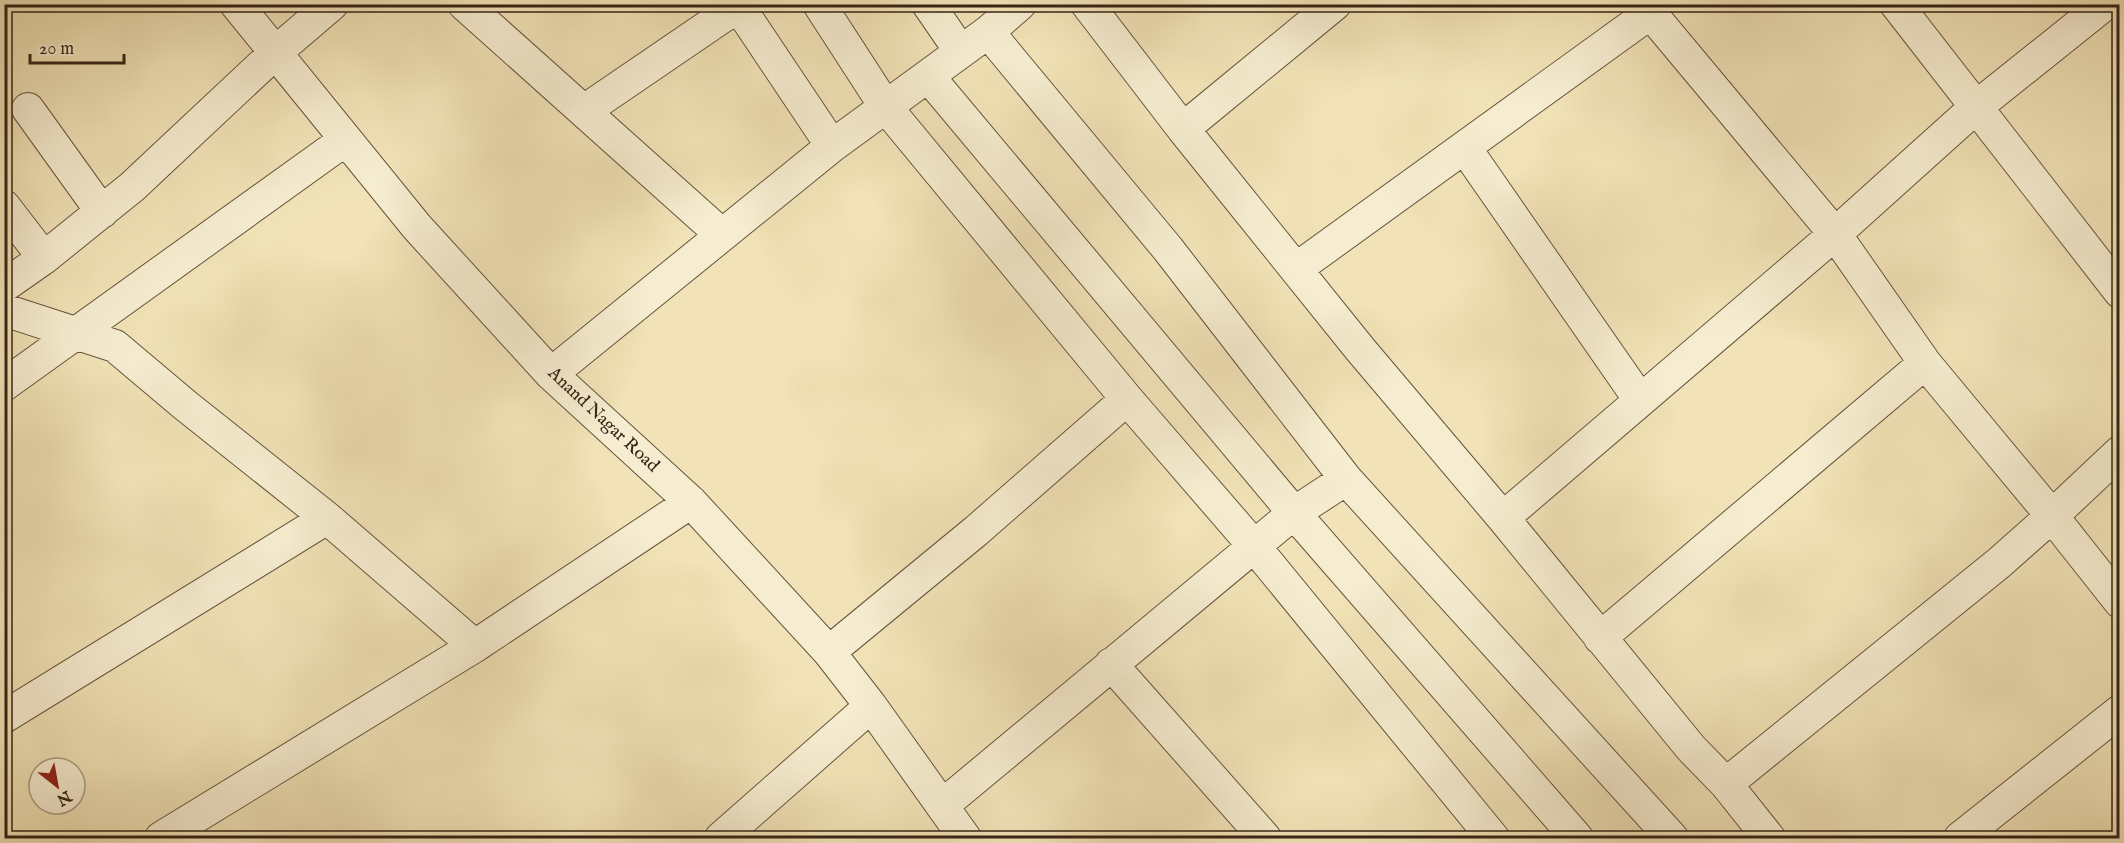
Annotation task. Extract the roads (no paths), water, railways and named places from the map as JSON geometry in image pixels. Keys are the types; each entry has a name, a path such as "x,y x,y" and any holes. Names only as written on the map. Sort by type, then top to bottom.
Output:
{"street":[{"name":"Anand Nagar Road","path":"236,4 417,227 551,374 691,501 829,652 871,706 965,838"},
{"path":"4,286 44,258 132,187 276,52 332,4"},
{"path":"464,4 722,235"},
{"path":"819,4 885,106 1127,399 1254,546 1483,835"},
{"path":"928,4 961,52"},
{"path":"551,374 832,146 988,32 1020,4"},
{"path":"1087,4 1183,129 1367,358 1503,518 1691,748 1726,784 1768,838"},
{"path":"1183,129 1335,4"},
{"path":"1896,4 2120,292"},
{"path":"1503,518 1834,234 1975,108 2105,4"},
{"path":"584,111 738,5 832,146"},
{"path":"1296,269 1465,148 1646,9 1834,234 1925,363 2120,602"},
{"path":"988,32 1168,249 1346,478 1672,838"},
{"path":"928,76 1294,513 1577,838"},
{"path":"28,110 102,212"},
{"path":"4,385 345,140"},
{"path":"1465,148 1640,400"},
{"path":"4,206 44,258"},
{"path":"4,310 114,346 184,405 327,518 475,646"},
{"path":"1600,638 1925,363"},
{"path":"829,652 976,531 1127,399"},
{"path":"1726,784 1999,563 2120,452"},
{"path":"943,805 1294,513 1346,478"},
{"path":"161,838 475,646 691,501"},
{"path":"4,717 327,518"},
{"path":"1111,664 1265,838"},
{"path":"721,838 871,706"},
{"path":"1960,838 2120,711"}]}
